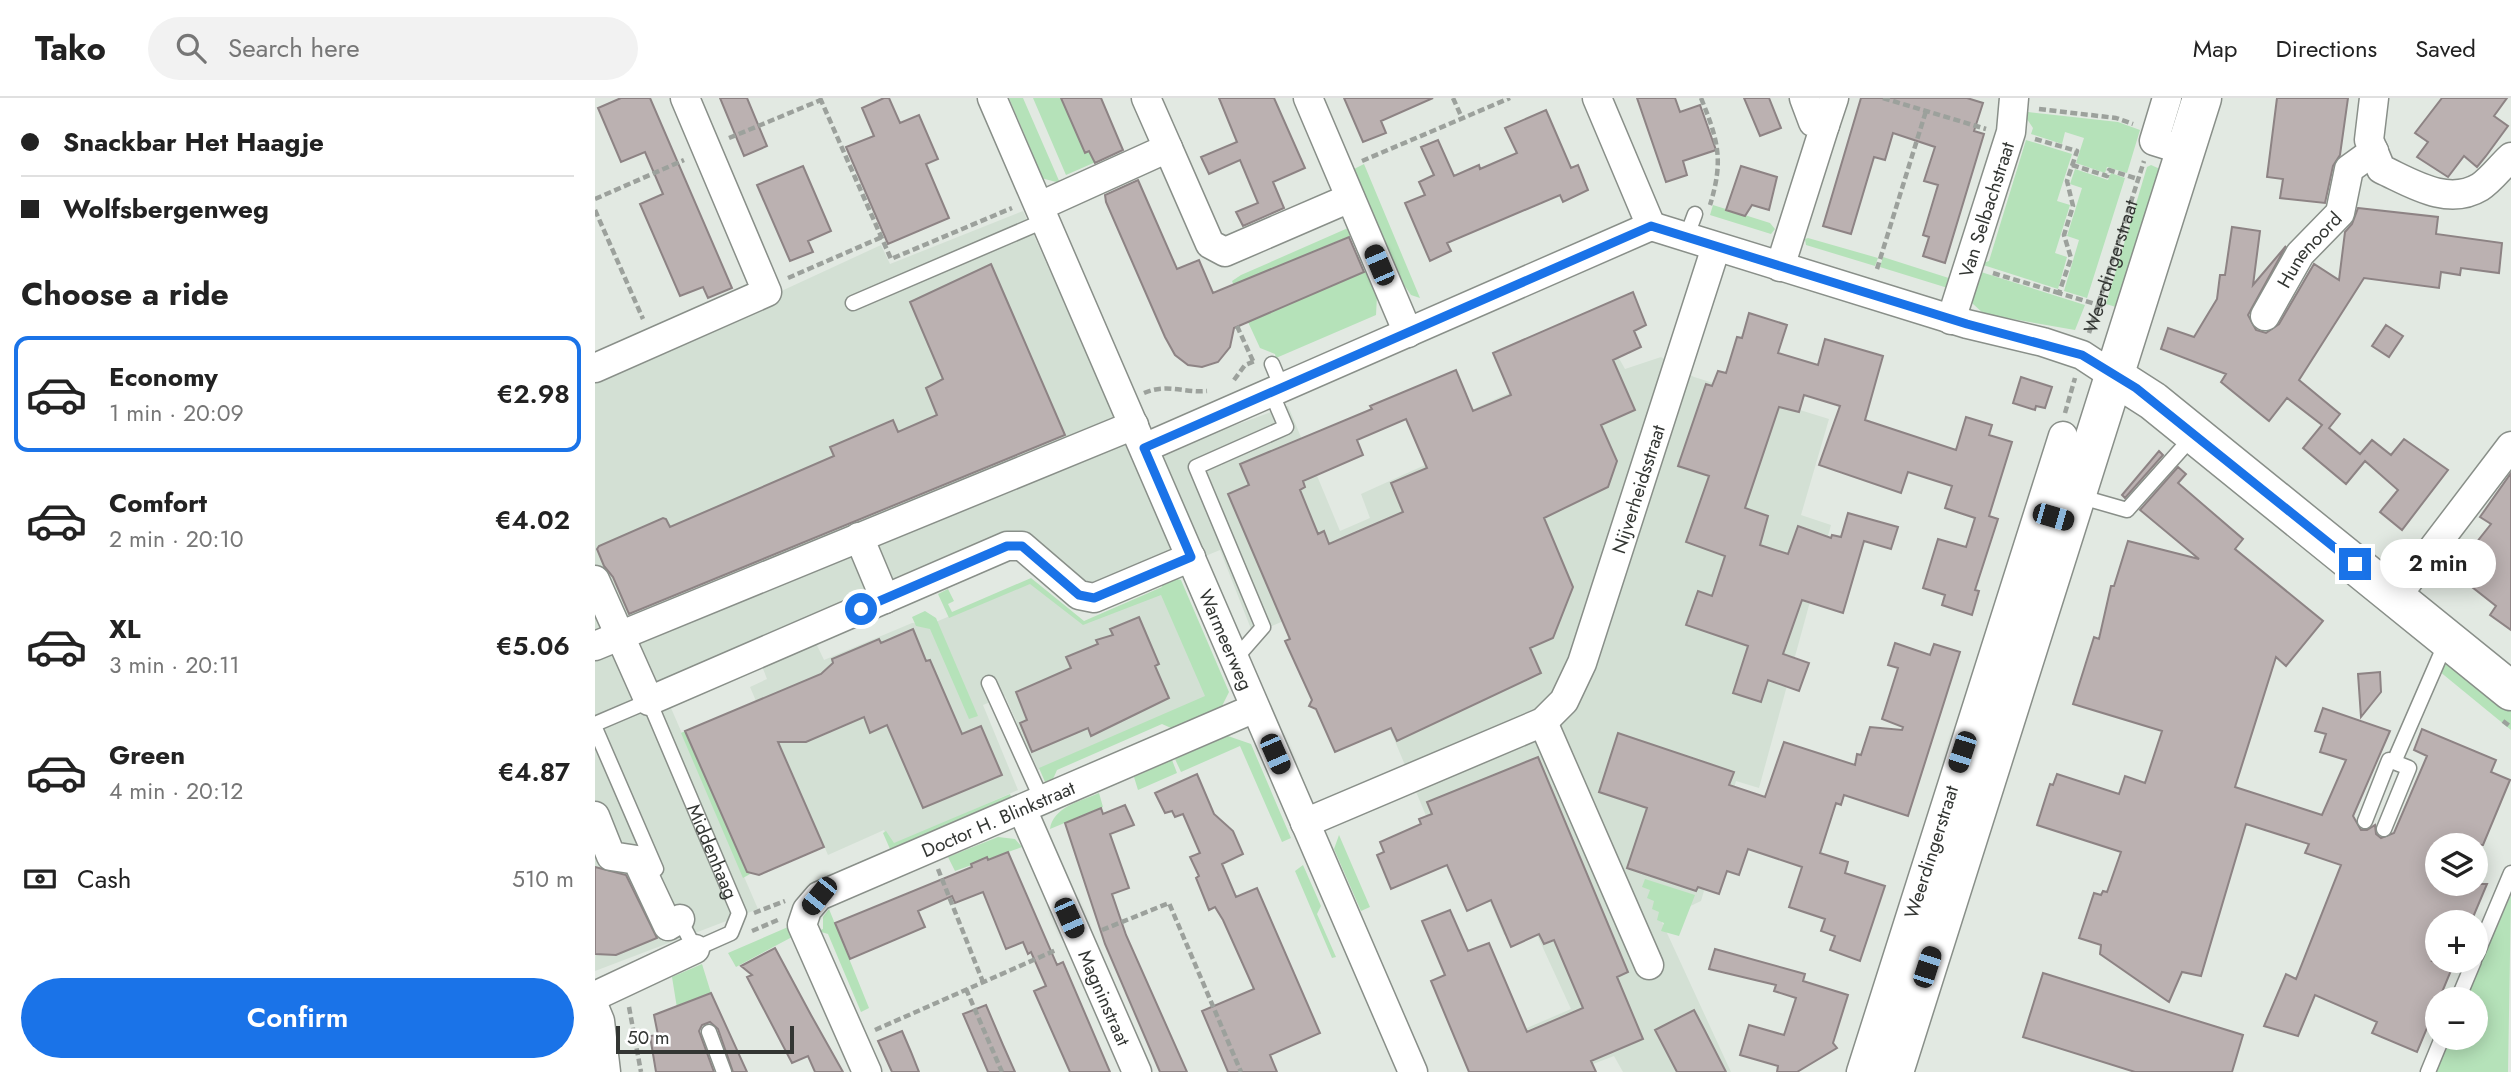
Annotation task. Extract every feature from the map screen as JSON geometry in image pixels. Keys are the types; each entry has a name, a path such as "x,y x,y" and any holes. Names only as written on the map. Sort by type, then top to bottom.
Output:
{"main road":[{"name":"Weerdingerstraat","path":"1894,1072 2061,510 2115,376 2116,311 2166,141 2202,98"},
{"path":"2115,376 2136,388 2511,691"}],"street":[{"path":"595,368 767,292 685,98"},
{"name":"Warmeerweg","path":"992,98 1413,1072"},
{"path":"1146,98 1210,244 1225,252 1350,198"},
{"path":"1308,98 1408,333"},
{"path":"1597,98 1651,226"},
{"path":"1804,98 1813,122 1825,125"},
{"path":"1780,267 1834,98"},
{"name":"Weerdingerstraat","path":"2166,141 2167,98"},
{"path":"2374,98 2369,140 2381,169 2432,192 2456,194 2479,188 2511,156"},
{"name":"Van Selbachstraat","path":"1951,320 2012,118"},
{"path":"1041,208 1168,148"},
{"name":"Hunenoord","path":"2265,316 2300,254 2340,213 2349,169 2374,151"},
{"path":"607,641 859,537 1139,436 1275,381 1408,333 1651,226 1696,223 1716,247 1951,320 2082,355 2115,376"},
{"name":"Nijverheidsstraat","path":"1305,823 1543,722 1564,701 1582,663 1716,247"},
{"name":"Weerdingerstraat","path":"1861,1072 2061,510 2063,436"},
{"path":"2396,597 2511,446"},
{"path":"859,537 885,599"},
{"path":"649,702 1007,546 1022,546 1079,595 1094,598 1191,557"},
{"name":"Middenhaag","path":"595,580 607,641 649,702"},
{"name":"Doctor H. Blinkstraat","path":"813,903 929,848 1255,708"},
{"path":"1543,722 1649,965"},
{"name":"Magninstraat","path":"1032,804 1079,940 1136,1072"},
{"path":"595,816 611,856 637,860 668,926 680,919"},
{"path":"813,903 802,925 866,1072"},
{"path":"605,1072 598,999 695,949"}],"lane":[{"path":"853,303 1041,208"},
{"path":"1235,659 1263,627 1196,467 1286,427 1275,381"},
{"path":"2061,510 2127,510 2194,435"},
{"path":"2395,762 2447,639"},
{"path":"989,683 1032,804"},
{"path":"649,702 595,726 695,949 731,933"},
{"name":"Middenhaag","path":"649,702 739,913 731,933"},
{"path":"2365,821 2389,760 2395,762 2409,768 2384,829"},
{"path":"2488,928 2511,873"},
{"path":"709,1032 725,1072"},
{"path":"2428,1072 2437,1050"}],"path":[{"path":"1453,98 1462,118"},
{"path":"1339,171 1510,98"},
{"path":"1696,223 1714,192 1720,150 1701,98"},
{"path":"1883,98 1926,111 2012,118 2116,118 2166,141"},
{"path":"595,199 821,99 891,259 1041,208"},
{"path":"1877,269 1926,111"},
{"path":"2012,118 2077,151 2067,181 2073,206 2064,236 2070,258 2059,293"},
{"name":"Weerdingerstraat","path":"2063,436 2063,421 2082,355 2116,311 2138,179 2166,141"},
{"path":"2072,165 2107,176 2109,170 2138,179"},
{"path":"595,210 653,342"},
{"path":"765,288 882,237"},
{"path":"1968,266 2116,311"},
{"path":"1237,326 1253,360"},
{"path":"929,848 983,982"},
{"path":"731,933 741,935 813,903 806,893 748,915 739,913"},
{"path":"852,1040 1169,903 1241,1072"},
{"path":"966,989 1002,1072"},
{"path":"598,999 629,1006 641,1072"}],"shaded area":[{"path":"1023,211 1135,462 1288,406 1340,531 1370,518 1361,494 1447,455 1434,427 1612,346 1625,369 1661,357 1694,377 1829,419 1801,515 1831,525 1759,788 1736,781 1701,901 1661,920 1731,1072 1623,1072 1614,1056 1572,1072 1511,1035 1571,1009 1532,924 1504,935 1483,885 1459,895 1377,698 1362,588 1253,634 1220,550 1082,607 1010,549 815,641 824,660 912,623 931,624 1032,581 1083,623 1165,589 1209,696 1038,770 1005,696 983,705 1018,790 891,846 884,830 828,855 762,703 756,701 750,687 767,679 762,666 671,708 758,909 595,971 595,377 881,245 890,264"}],"green space":[{"path":"1009,98 1023,98 1060,183 1041,178 1029,160 1032,152"},
{"path":"1033,98 1061,98 1085,152 1089,151 1094,161 1123,150 1066,175"},
{"path":"2028,112 2118,122 2140,130 2127,173 2107,167 2105,173 2076,163 2084,138 2065,132 2062,144 2031,134 2033,128 2027,119"},
{"path":"2026,140 2072,154 2057,201 2070,205 2055,253 2067,257 2058,289 1980,264 1989,261"},
{"path":"1364,164 1420,298 1411,295 1404,285 1354,169"},
{"path":"2151,165 2160,169 2116,307 2106,304 2147,167"},
{"path":"2075,169 2108,180 2111,173 2125,178 2087,298 2064,291 2079,240 2067,236 2082,188 2070,184"},
{"path":"1713,205 1770,223 1775,229 1771,234 1710,215"},
{"path":"1348,228 1350,236 1234,286 1232,281 1241,275"},
{"path":"1805,239 1878,258 1875,266 1806,245"},
{"path":"1883,257 1958,281 1951,289 1880,267"},
{"path":"1366,271 1377,296 1376,315 1276,358 1275,354 1260,348 1248,322"},
{"path":"1981,272 2085,305 2075,330 1984,314 1972,303"},
{"path":"1169,577 1181,580 1229,692 1222,706 1171,728 1162,724 1057,770 1053,779 1045,782 1039,768 1205,696 1161,595 1083,625 1030,584 949,618 938,594 948,589 954,601 948,604 952,612 1031,578 1084,621 1162,587 1159,579"},
{"path":"925,611 936,618 978,716 969,719 930,629 916,626 912,617"},
{"path":"2449,658 2511,709 2511,730 2439,671"},
{"path":"685,731 745,869 750,874 743,878 681,733"},
{"path":"1228,736 1251,744 1291,838 1282,842 1240,746 1181,772 1175,759"},
{"path":"1172,760 1177,773 1138,790 1134,777"},
{"path":"1099,793 1103,807 1050,829 1052,821 1062,810"},
{"path":"1010,794 1011,797 890,849 883,833 886,831 894,843"},
{"path":"1339,835 1370,907 1361,911 1334,849"},
{"path":"998,837 1015,839 1022,847 955,871 948,857"},
{"path":"1303,865 1321,906 1317,914 1336,957 1332,958 1295,871"},
{"path":"1645,879 1695,895 1679,936 1661,931 1664,923 1657,920 1659,912 1652,909 1654,901 1647,898 1650,890 1642,887"},
{"path":"2511,895 2508,1072 2433,1072 2443,1050 2488,1050 2488,987 2470,987 2476,973 2488,973 2488,947"},
{"path":"829,909 869,1008 861,1012 828,934 818,931 823,929 823,917"},
{"path":"788,927 792,937 736,967 728,953"},
{"path":"702,964 711,993 677,1008 672,977"}],"building":[{"path":"621,98 650,98 732,288 708,298 703,287 680,296 640,204 663,194 645,152 621,162 598,108"},
{"path":"720,98 747,98 767,146 744,156"},
{"path":"889,98 900,123 919,115 938,159 926,164 949,218 888,244 846,147 874,136 862,108"},
{"path":"1061,98 1101,98 1123,150 1095,163 1089,151 1085,153"},
{"path":"1219,98 1274,98 1305,168 1273,182 1284,208 1243,226 1236,212 1258,203 1240,160 1209,174 1201,157 1237,142"},
{"path":"1344,98 1433,98 1381,121 1386,133 1363,142"},
{"path":"1637,98 1675,98 1680,112 1700,105 1716,150 1683,161 1687,175 1666,182"},
{"path":"1744,98 1769,98 1781,128 1760,136"},
{"path":"1861,98 1967,98 1983,103 1974,131 1984,134 1945,263 1923,256 1929,237 1923,235 1938,185 1924,181 1935,147 1893,133 1885,160 1874,157 1851,234 1823,226"},
{"path":"2277,98 2348,98 2340,155 2333,166 2325,203 2280,198 2283,179 2267,177"},
{"path":"2442,98 2507,98 2494,116 2508,126 2486,156 2477,167 2464,156 2448,177 2417,157 2428,142 2415,133"},
{"path":"1546,110 1571,168 1578,165 1588,190 1563,202 1560,195 1447,243 1451,251 1430,261 1405,203 1425,195 1419,182 1434,175 1421,147 1438,140 1454,176 1479,165 1480,169 1517,153 1505,128"},
{"path":"803,166 831,231 808,241 813,252 790,261 757,185"},
{"path":"1741,166 1777,177 1769,210 1752,205 1745,216 1726,210"},
{"path":"1138,180 1177,269 1199,260 1213,293 1349,237 1364,272 1234,328 1230,347 1218,362 1202,367 1188,365 1175,355 1165,337 1106,202 1105,195"},
{"path":"2358,208 2438,217 2436,234 2502,243 2499,273 2461,268 2460,275 2441,272 2439,288 2364,278 2299,380 2340,414 2329,428 2360,454 2372,440 2391,455 2404,439 2448,470 2402,530 2380,512 2398,490 2365,461 2346,484 2303,448 2322,425 2287,398 2269,421 2221,382 2226,374 2161,349 2168,328 2194,337 2217,299 2220,275 2225,275 2232,227 2260,231 2253,285 2286,246 2248,315 2256,330 2266,333 2279,324 2314,264 2339,280 2345,232 2352,224"},
{"path":"991,264 1065,435 629,614 613,577 604,566 597,549 599,546 663,518 670,527 834,456 830,447 893,420 898,432 937,415 926,388 943,379 910,302"},
{"path":"1633,292 1646,325 1634,331 1641,347 1613,360 1635,410 1601,425 1617,461 1608,487 1544,518 1573,587 1553,638 1530,648 1541,673 1397,741 1391,728 1335,752 1316,709 1309,706 1312,700 1285,641 1290,639 1228,494 1249,485 1240,464 1372,409 1370,406 1456,370 1473,411 1511,395 1493,353","holes":["1406,419 1427,468 1391,483 1403,512 1329,544 1324,531 1318,534 1300,490 1305,487 1303,481 1363,455 1357,440"]},
{"path":"1749,313 1787,325 1778,353 1818,365 1825,339 1883,356 1865,420 1956,450 1966,417 1992,425 1989,435 2012,442 1989,516 1998,519 1975,590 1979,591 1972,615 1942,605 1945,595 1923,588 1938,539 1966,547 1975,518 1945,508 1952,486 1908,472 1901,493 1819,465 1840,406 1804,395 1799,412 1779,407 1745,508 1768,516 1760,545 1788,554 1798,526 1831,538 1832,535 1841,537 1848,513 1898,527 1891,549 1864,541 1843,613 1802,600 1783,654 1809,663 1799,691 1768,680 1761,702 1733,693 1748,646 1686,625 1698,591 1712,596 1725,556 1686,542 1709,476 1678,466 1706,384 1712,386 1718,371 1726,373 1737,337 1742,338"},
{"path":"2386,325 2403,336 2389,357 2372,346"},
{"path":"2021,377 2052,387 2045,408 2036,406 2035,410 2013,403"},
{"path":"2159,451 2163,455 2125,498 2122,495"},
{"path":"2178,467 2186,474 2178,483 2243,539 2235,549 2323,621 2286,666 2276,657 2235,787 2322,815 2346,760 2320,752 2326,734 2315,731 2323,708 2390,731 2353,816 2361,830 2375,825 2376,834 2381,838 2394,833 2427,756 2414,750 2422,729 2496,760 2491,772 2510,780 2488,833 2425,833 2425,896 2482,896 2476,910 2425,910 2425,973 2450,973 2444,987 2425,987 2425,1033 2417,1052 2372,1033 2377,1022 2315,995 2298,1036 2264,1026 2286,974 2296,979 2341,865 2305,853 2309,844 2246,824 2201,976 2182,972 2169,1002 2100,954 2101,945 2079,938 2094,893 2101,895 2103,891 2107,892 2121,852 2037,825 2050,784 2053,785 2057,774 2119,794 2125,776 2145,783 2162,731 2073,704 2094,637 2099,639 2111,586 2114,586 2128,541 2199,559 2140,510"},
{"path":"2511,473 2511,630 2490,615 2496,606 2453,572 2491,524 2480,517"},
{"path":"1139,617 1159,664 1155,666 1169,698 1091,736 1088,728 1032,752 1020,723 1027,720 1016,692 1071,668 1066,657 1098,644 1096,640 1113,635 1110,629"},
{"path":"913,629 926,661 930,660 962,734 981,726 1002,775 923,808 887,725 870,733 864,717 806,742 778,742 824,847 759,875 747,872 685,731 821,674 833,663 832,659 879,639 881,643"},
{"path":"1895,643 1930,655 1934,644 1960,652 1908,816 1844,795 1841,805 1836,803 1820,853 1848,862 1845,873 1885,886 1860,961 1830,950 1835,936 1821,931 1825,919 1789,907 1802,867 1748,849 1739,875 1727,871 1719,894 1698,887 1696,891 1627,868 1647,808 1599,792 1618,733 1734,772 1729,785 1765,797 1784,742 1855,765 1857,754 1861,755 1870,727 1902,730 1903,727 1882,719 1898,668 1888,665"},
{"path":"2380,672 2381,692 2361,717 2358,674"},
{"path":"1538,757 1628,972 1617,977 1643,1039 1591,1061 1596,1072 1469,1072 1431,981 1445,975 1422,921 1450,910 1468,951 1489,943 1527,1032 1583,1008 1554,940 1544,944 1539,934 1511,947 1491,900 1467,911 1447,865 1391,889 1377,855 1384,852 1380,842 1421,824 1419,819 1432,814 1427,802"},
{"path":"1197,774 1214,814 1233,831 1243,854 1222,864 1236,897 1257,888 1320,1033 1270,1055 1277,1072 1228,1072 1202,1011 1254,989 1223,920 1215,907 1209,910 1196,878 1199,876 1190,857 1200,853 1183,814 1175,817 1172,811 1165,813 1155,793"},
{"path":"1125,805 1134,825 1110,834 1129,888 1112,894 1126,935 1187,1072 1160,1072 1105,944 1065,823 1101,808 1103,814"},
{"path":"1008,852 1057,965 1063,962 1110,1072 1070,1072 1034,991 1046,986 1031,952 1028,954 1023,942 1006,949 983,892 955,903 952,896 918,911 925,927 850,959 835,923 972,867 971,864 987,857 988,860"},
{"path":"595,867 626,875 657,938 616,955 595,954"},
{"path":"775,948 843,1072 815,1072 808,1056 792,1063 747,977 752,975 741,966"},
{"path":"1715,949 1805,974 1803,981 1848,995 1833,1043 1837,1048 1797,1072 1777,1072 1778,1066 1740,1055 1749,1025 1784,1035 1796,998 1774,991 1776,985 1709,969"},
{"path":"2043,973 2243,1035 2232,1072 2135,1072 2023,1037"},
{"path":"711,993 747,1072 733,1072 718,1029 710,1022 702,1025 699,1031 714,1072 656,1072 650,1036 658,1035 654,1015"},
{"path":"986,1005 1015,1072 988,1072 963,1014"},
{"path":"1694,1010 1726,1072 1677,1072 1655,1030"},
{"path":"902,1031 919,1072 892,1072 878,1041"}],"route":[{"path":"861,609 1007,546 1022,546 1079,595 1094,598 1191,557 1144,448 1651,226 1967,324 2043,342 2082,355 2136,388 2355,564"}]}
